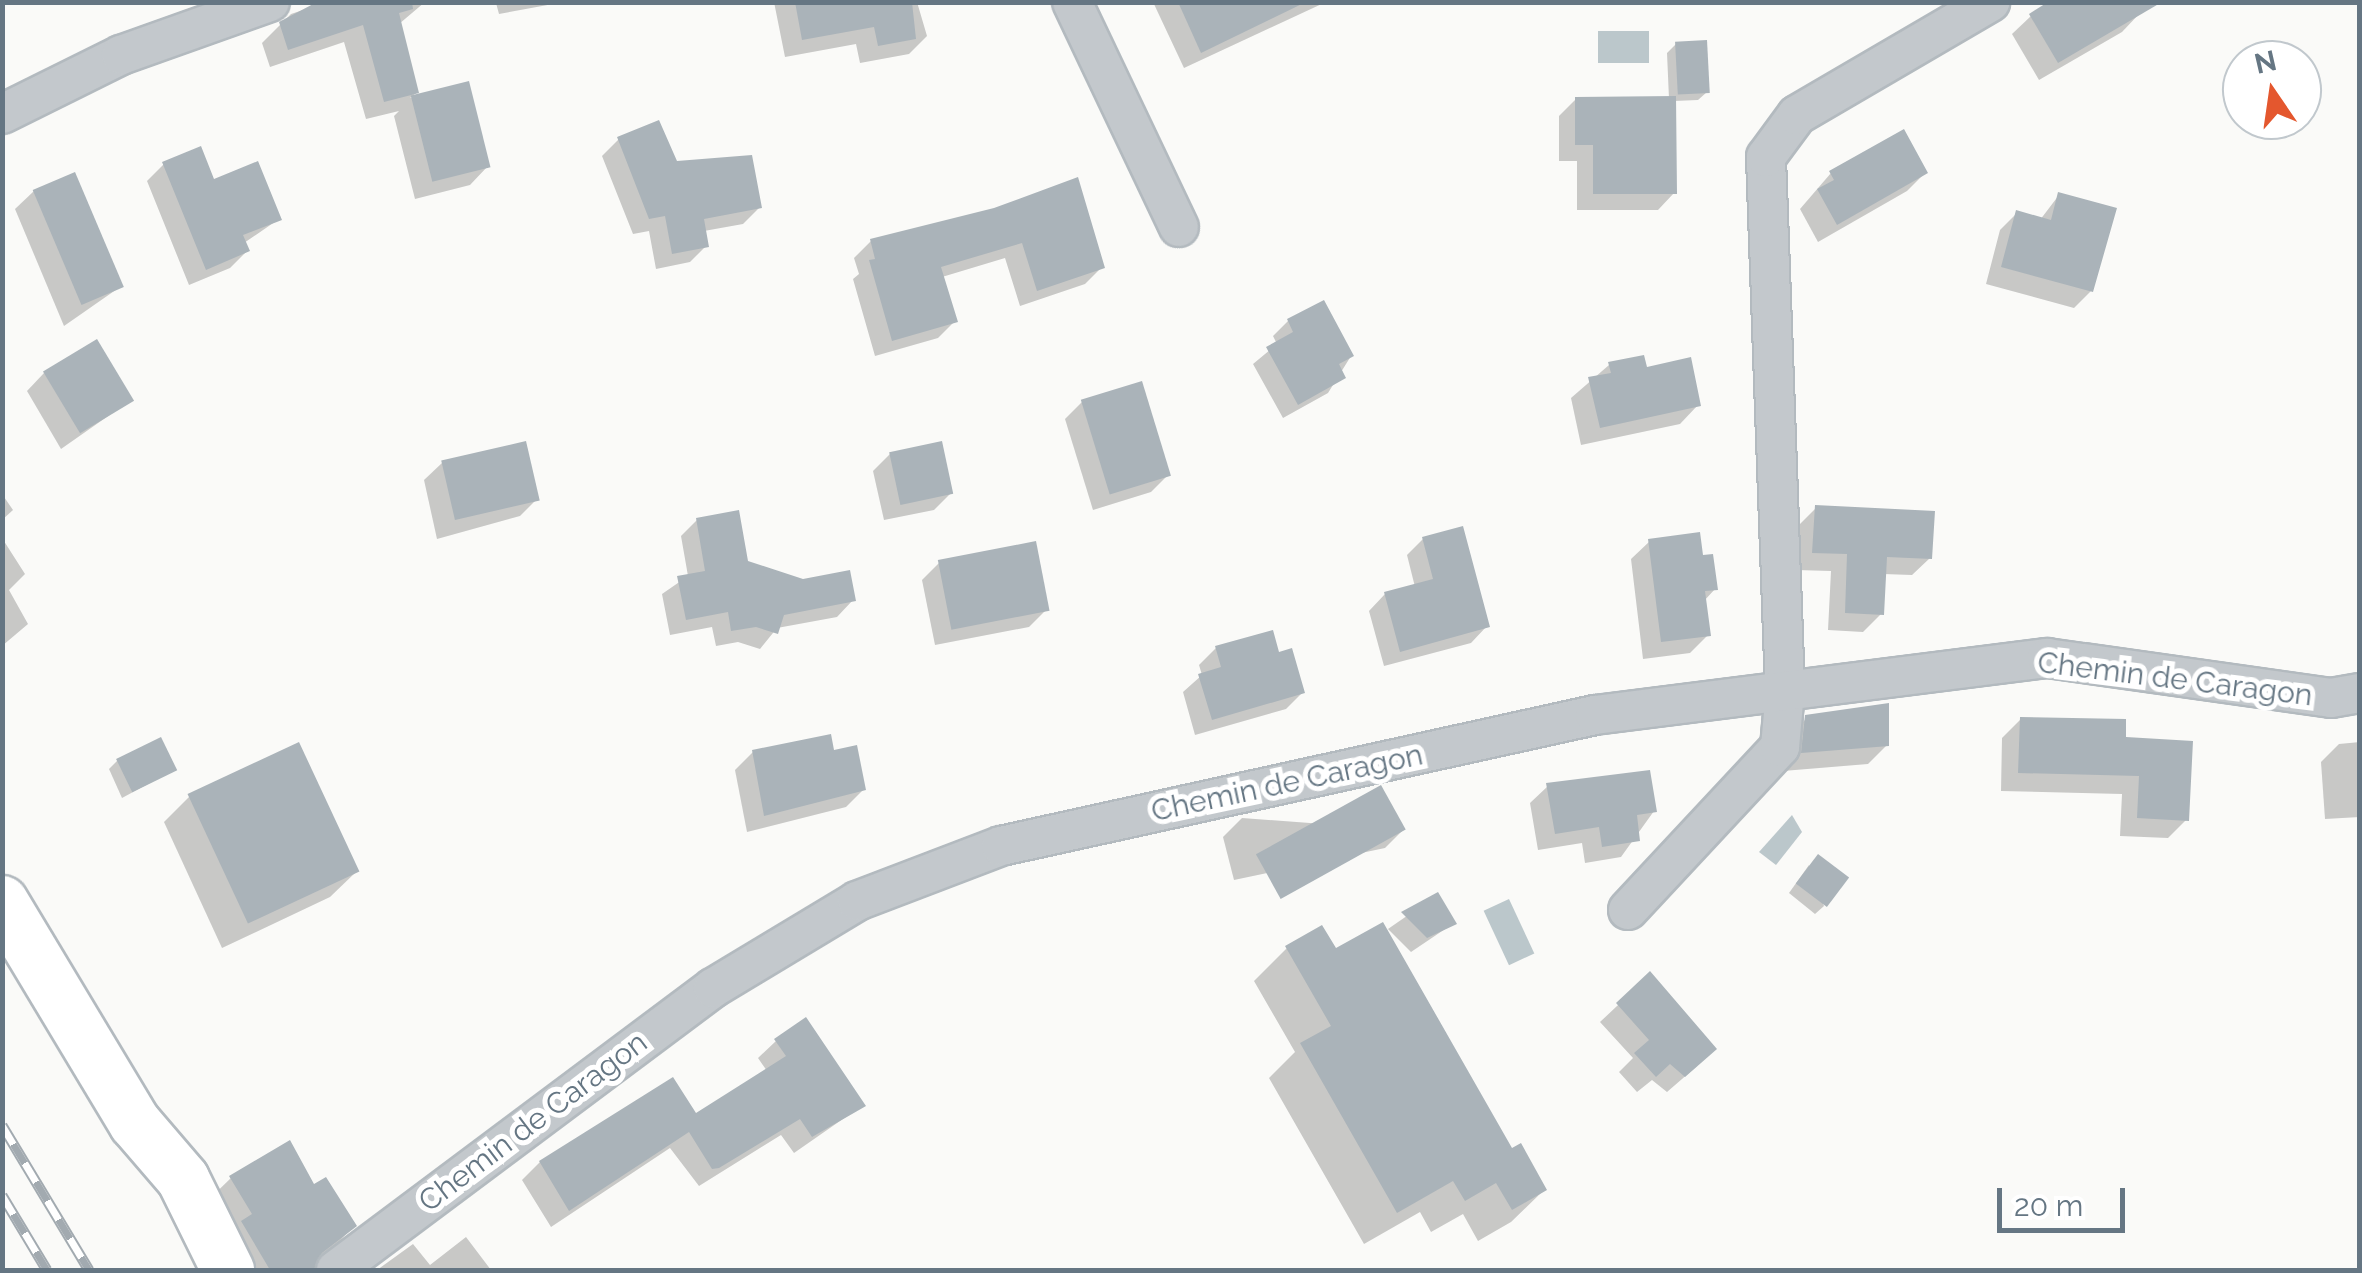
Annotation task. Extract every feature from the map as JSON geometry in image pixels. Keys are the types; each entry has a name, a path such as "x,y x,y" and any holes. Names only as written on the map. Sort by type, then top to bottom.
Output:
{"main road":[{"path":"2,902 134,1123 183,1179 228,1270"},
{"path":"134,1123 187,1270"}],"street":[{"path":"2,114 121,55 270,2"},
{"path":"1072,2 1179,228"},
{"path":"1628,910 1780,747 1785,691 1766,157 1797,115 1990,2"},
{"name":"Chemin de Caragon","path":"336,1270 712,988 857,901 1001,846 1594,715 2047,658 2331,698 2360,693"}],"shaded area":[{"path":"1598,31 1649,31 1649,63 1598,63"},
{"path":"1792,815 1802,832 1776,865 1759,852"},
{"path":"1509,899 1534,953 1509,965 1484,911"}],"building":[{"path":"317,2 412,2 413,9 399,13 419,93 384,102 363,25 288,50 279,22"},
{"path":"795,2 912,2 916,39 878,46 874,27 802,40"},
{"path":"1178,2 1306,2 1201,53"},
{"path":"2048,2 2162,2 2058,63 2029,14"},
{"path":"1707,40 1710,93 1678,95 1675,42"},
{"path":"469,81 491,167 432,182 411,96"},
{"path":"1676,96 1677,194 1593,194 1593,145 1575,145 1575,97"},
{"path":"659,120 677,161 752,155 762,208 704,219 709,247 672,254 665,216 649,219 617,137"},
{"path":"1904,129 1928,173 1837,225 1817,189 1834,180 1829,171"},
{"path":"201,146 214,179 258,161 282,220 243,235 250,251 206,270 162,162"},
{"path":"75,172 124,287 81,305 33,190"},
{"path":"1078,177 1105,268 1037,291 1022,243 941,267 958,322 892,341 869,260 875,259 870,239 994,208"},
{"path":"2058,192 2117,208 2093,292 2001,267 2016,210 2051,220"},
{"path":"1324,300 1354,356 1339,364 1346,378 1298,405 1266,347 1293,332 1287,319"},
{"path":"97,339 134,401 80,433 43,371"},
{"path":"1644,355 1647,367 1691,357 1701,406 1600,428 1588,377 1611,373 1608,362"},
{"path":"1142,381 1171,476 1110,494 1081,400"},
{"path":"526,441 540,500 455,520 441,461"},
{"path":"942,441 953,494 900,505 889,452"},
{"path":"1815,505 1935,511 1932,559 1887,557 1884,615 1845,613 1847,554 1812,553"},
{"path":"739,510 748,561 803,579 850,570 856,601 784,615 778,634 756,627 731,631 728,612 686,620 677,576 705,571 696,518"},
{"path":"1463,526 1490,627 1400,652 1384,592 1433,579 1422,537"},
{"path":"1700,532 1703,555 1713,554 1718,590 1705,591 1711,636 1661,642 1648,539"},
{"path":"1036,541 1050,611 951,630 938,560"},
{"path":"1273,630 1279,652 1292,648 1305,693 1212,720 1198,674 1221,667 1215,646"},
{"path":"1889,703 1889,746 1801,753 1805,715"},
{"path":"2020,717 2126,719 2126,737 2193,741 2189,821 2137,818 2139,776 2018,773"},
{"path":"831,734 834,750 857,745 866,790 764,816 752,750"},
{"path":"161,737 177,770 132,792 116,759"},
{"path":"299,742 359,872 248,924 188,794"},
{"path":"1650,770 1657,812 1637,815 1640,841 1602,847 1599,827 1555,834 1546,783"},
{"path":"1381,785 1406,830 1281,899 1256,854"},
{"path":"1818,854 1849,877 1827,907 1796,884"},
{"path":"1438,892 1457,924 1427,938 1401,912"},
{"path":"1383,922 1512,1148 1521,1143 1547,1190 1512,1210 1496,1183 1465,1201 1453,1181 1397,1213 1300,1043 1331,1026 1285,946 1322,925 1336,948"},
{"path":"1650,971 1717,1049 1685,1077 1670,1064 1656,1077 1634,1053 1649,1040 1616,1003"},
{"path":"806,1017 866,1106 812,1137 800,1119 719,1168 712,1169 689,1132 569,1211 539,1161 673,1077 696,1113 786,1056 774,1039"},
{"path":"290,1140 314,1184 326,1177 357,1226 322,1253 314,1270 270,1270 241,1221 252,1214 229,1176"}],"railway":[{"path":"2,1125 89,1270"},
{"path":"2,1195 47,1270"}]}
